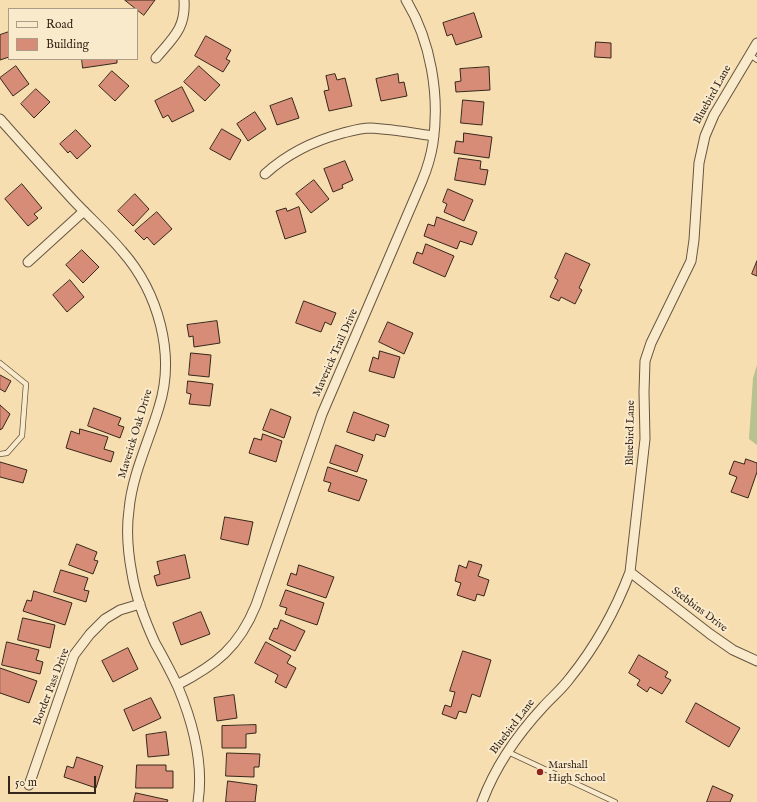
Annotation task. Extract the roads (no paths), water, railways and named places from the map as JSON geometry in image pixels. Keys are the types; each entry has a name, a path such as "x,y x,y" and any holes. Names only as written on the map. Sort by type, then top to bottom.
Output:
{"street":[{"path":"156,58 178,31 183,21 184,0"},
{"name":"Maverick Trail Drive","path":"177,685 201,673 226,654 249,624 322,414 428,164 434,136 434,95 431,70 419,27 406,0"},
{"name":"Bluebird Lane","path":"482,802 504,758 524,729 542,708 570,680 591,648 624,588 630,572 645,439 645,361 651,343 690,261 695,227 700,163 705,136 714,115 754,57 757,43"},
{"name":"Maverick Oak Drive","path":"0,119 84,211 123,251 147,288 157,311 163,338 165,376 160,406 134,483 129,508 127,538 133,582 140,604 155,642 177,685 190,719 196,742 199,770 198,802"},
{"path":"265,174 289,154 309,144 350,131 368,128 434,136"},
{"path":"28,262 84,211"},
{"name":"Stebbins Drive","path":"630,572 710,634 733,650 757,661"},
{"name":"Border Pass Drive","path":"29,785 74,655 90,634 105,619 120,610 140,604"}],"lane":[{"path":"0,363 26,384 22,436 7,453 0,454"},
{"path":"508,752 616,802"}],"place":[{"name":"Marshall High School","path":"540,772"}]}
